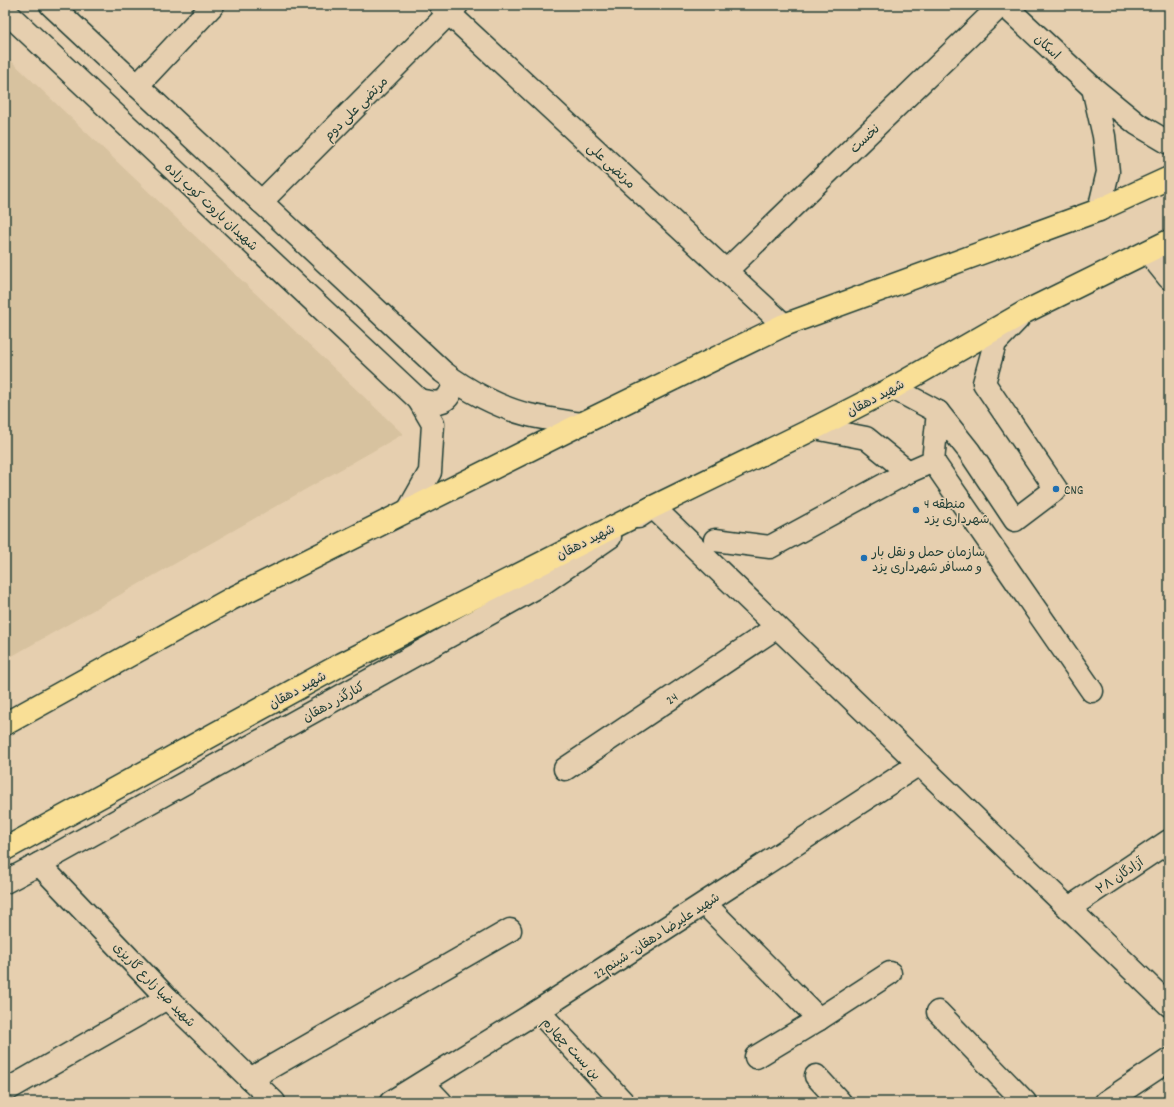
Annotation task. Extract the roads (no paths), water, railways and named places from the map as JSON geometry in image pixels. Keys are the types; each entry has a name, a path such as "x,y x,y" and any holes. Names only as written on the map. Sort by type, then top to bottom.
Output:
{"main road":[{"path":"5,724 231,599 784,325 1099,210 1169,178"},
{"name":"شهید دهقان","path":"5,849 342,664 653,507 815,428 893,388 1025,312 1169,241"}],"street":[{"path":"51,5 454,381 499,405 528,414 582,424"},
{"path":"137,86 213,5"},
{"name":"نخست","path":"726,271 1001,5"},
{"name":"اسکان","path":"1004,5 1092,88 1137,124 1169,142"},
{"name":"مرتضی علی","path":"448,8 784,325"},
{"name":"مرتضی علی دوم","path":"261,202 448,8"},
{"name":"شهیدان باروت کوب زاده","path":"5,11 418,400 432,424 430,472 410,509"},
{"path":"1092,88 1104,136 1108,172 1099,210"},
{"path":"1148,252 1169,278"},
{"path":"893,388 938,412 969,451 1015,520 1056,489 984,383 995,343 1025,312"},
{"path":"418,400 432,403 441,402 448,398 452,392 454,381"},
{"path":"938,412 933,461 1092,691"},
{"path":"815,428 866,438 908,472"},
{"path":"714,540 770,547 908,472 933,461"},
{"path":"653,507 1169,1005"},
{"name":"کنارگذر دهقان","path":"5,882 539,586 653,507"},
{"name":"24","path":"565,769 778,627"},
{"name":"شهید علیرضا دهقان- شبنم22","path":"391,1102 538,1011 919,764"},
{"name":"۲۸ آزادگان","path":"1070,908 1169,841"},
{"name":"شهید ضیا زارع گاریزی","path":"39,864 167,998 274,1102"},
{"path":"705,904 819,1019"},
{"path":"250,1079 510,930"},
{"path":"756,1057 819,1019 890,973"},
{"path":"5,1091 167,998"},
{"name":"بن بست چهارم","path":"538,1011 623,1102"},
{"path":"938,1012 1025,1102"},
{"path":"1106,1102 1169,1060"},
{"path":"816,1076 840,1102"},
{"path":"423,1083 441,1102"}],"place":[{"name":"CNG","path":"1056,489"},
{"name":"منطقه 4 شهرداری یزد","path":"916,510"},
{"name":"سازمان حمل و نقل بار و مسافر شهرداری یزد","path":"864,558"}]}
